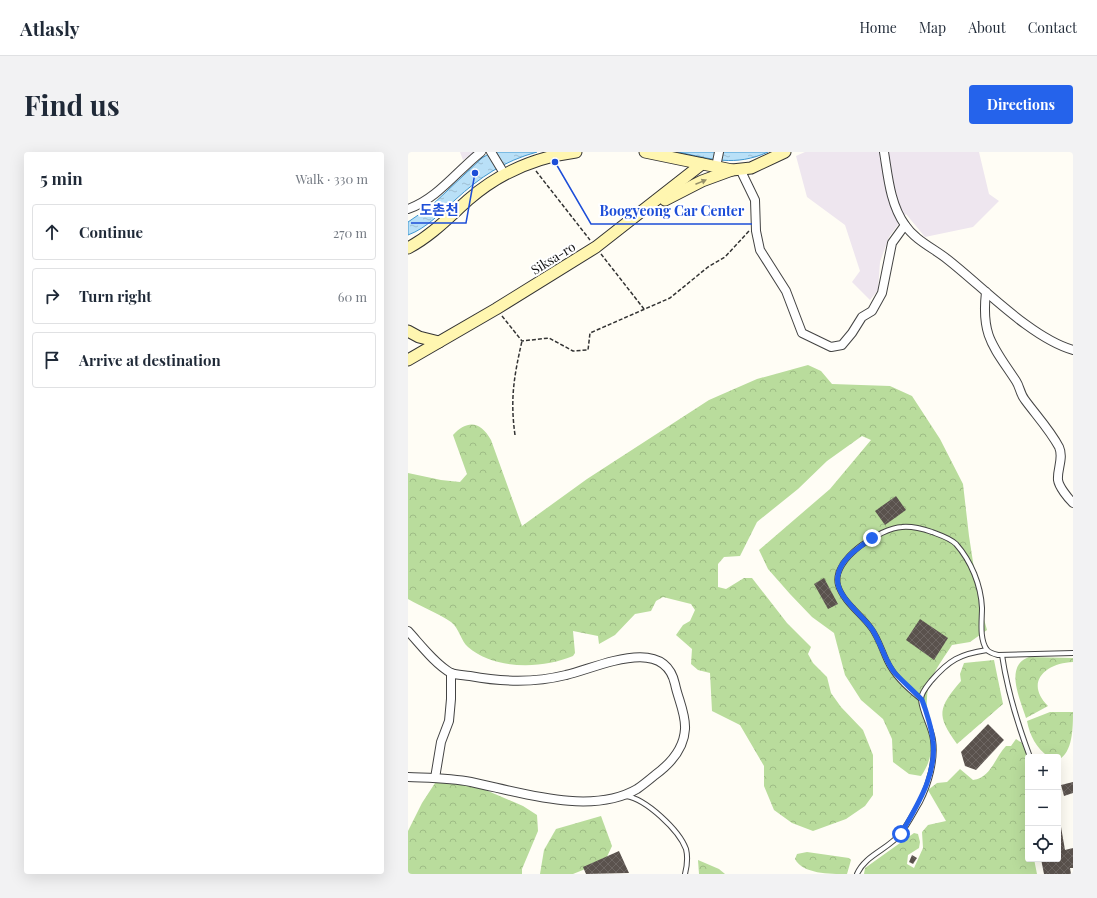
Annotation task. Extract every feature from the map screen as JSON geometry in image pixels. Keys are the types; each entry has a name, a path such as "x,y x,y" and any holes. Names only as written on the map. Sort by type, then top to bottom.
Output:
{"street":[{"path":"408,209 418,206 437,192 481,152"},
{"path":"490,152 504,173"},
{"path":"408,248 427,236 470,199 504,173 520,166 573,152"},
{"path":"644,152 736,170 755,200 756,231 760,250 786,291 802,333 831,347 842,344 852,333 862,317 872,311 882,293 892,243 905,225"},
{"path":"716,165 719,152"},
{"path":"653,203 662,202 702,181 736,170 751,168 785,152"},
{"path":"884,152 894,204 905,225 920,241 947,259 1026,324 1061,347 1073,350"},
{"name":"Siksa-ro","path":"409,358 496,309 596,247 702,164"},
{"path":"986,292 984,313 991,344 1017,382 1023,398 1042,422 1060,449 1061,465 1058,480 1068,498 1073,502"},
{"path":"408,331 419,337 439,342"},
{"path":"408,631 427,653 451,673 511,682 566,675 586,668 638,657 654,658 662,662 674,677 684,716 683,741 676,754 662,770 636,789 622,795 597,800 558,800 542,798 470,782 408,777"},
{"path":"434,778 441,742 449,721 451,673"}],"lane":[{"path":"857,874 862,865 901,834 925,790 930,775 933,740 921,698 908,688 893,670 872,629 848,603 838,585 837,576 844,561 872,538 887,530 902,527 931,532 946,537 956,544 971,566 977,581 982,606 982,637 987,650"},
{"path":"921,698 926,687 946,664 964,654 987,650 1002,655 1073,653"},
{"path":"1002,655 1004,669 1029,754"},
{"path":"622,795 634,798 644,804 673,830 685,848 687,854 685,874"}],"path":[{"path":"530,163 644,309"},
{"path":"522,341 549,338 573,351 588,350 590,333 670,298 708,267 725,258 756,222"},
{"path":"496,309 522,341"},
{"path":"515,435 512,410 515,375 522,341"}],"shaded area":[{"path":"460,152 475,152 463,160"},
{"path":"805,152 979,152 989,194 999,201 973,227 925,237 906,214 889,237 880,262 878,290 870,300 852,282 860,271 845,225 807,197 796,156"}],"green space":[{"path":"808,365 821,371 832,384 890,386 912,396 940,439 963,484 979,601 987,630 970,642 952,645 936,670 930,683 927,698 931,737 930,756 927,766 921,776 909,774 893,762 892,739 883,719 861,700 845,675 834,633 812,617 790,594 768,569 759,550 830,489 871,440 862,436 827,461 798,489 757,522 740,556 724,557 718,564 718,587 726,589 744,578 752,578 787,623 811,647 808,654 813,663 827,677 831,693 841,707 863,730 873,755 873,795 865,806 846,819 813,831 792,823 774,810 764,786 764,766 740,725 712,711 710,673 698,670 691,664 692,649 676,635 683,625 690,621 695,610 691,604 663,597 656,601 651,611 635,614 615,635 599,644 598,636 573,631 575,653 573,656 547,663 519,665 491,660 479,655 468,647 451,622 408,599 408,473 441,480 460,482 467,474 453,435 464,426 479,426 491,440 522,526 587,479 709,400 757,379"},
{"path":"1029,657 1073,658 1073,662 1054,666 1041,675 1038,682 1038,689 1041,697 1048,706 1026,718 1018,693 1015,675 1021,661"},
{"path":"994,660 1003,704 957,744 950,734 943,718 942,712 944,705 953,690 961,681 960,674 964,663"},
{"path":"1050,712 1073,712 1071,739 1067,752 1063,757 1061,758 1061,754 1045,754 1040,750 1032,737 1027,721"},
{"path":"1016,739 1022,743 1026,754 1025,754 1025,862 1035,862 1037,874 864,874 865,868 914,833 918,834 920,842 919,848 908,855 907,864 914,868 923,848 922,832 928,825 946,821 928,790 937,783 947,782 960,769 973,780 979,778 988,771 1006,746 1011,746"},
{"path":"458,778 523,806 537,815 538,831 522,869 522,874 408,874 408,831 422,803 437,780"},
{"path":"601,816 612,846 605,861 573,874 540,874 544,850 556,829"},
{"path":"807,852 849,858 851,860 847,874 817,872 804,868 795,859 797,854"},
{"path":"698,860 719,869 725,874 699,874"}],"water":[{"path":"492,152 537,152 503,165 483,177 439,215 415,232 408,235 408,222 430,207 482,158"},
{"path":"678,152 768,152 756,157 745,159 723,160"}],"building":[{"path":"896,496 906,510 885,525 875,511"},
{"path":"824,578 838,604 828,609 814,584"},
{"path":"920,619 948,638 934,660 906,640"},
{"path":"988,724 1004,740 976,770 965,766 961,752"},
{"path":"1073,782 1073,793 1064,796 1061,785"},
{"path":"1061,827 1065,850 1073,848 1073,868 1070,868 1071,874 1044,874 1042,862 1061,862"},
{"path":"619,851 629,873 586,874 583,867"},
{"path":"912,855 917,858 913,864 909,862"}],"place":[{"name":"Boogyeong Car Center","path":"555,162"},
{"name":"도촌천","path":"475,173"}],"route":[{"path":"872,538 844,561 837,576 838,585 848,603 872,629 887,662 908,688 921,698 933,740 930,775 925,790 901,834"}]}
